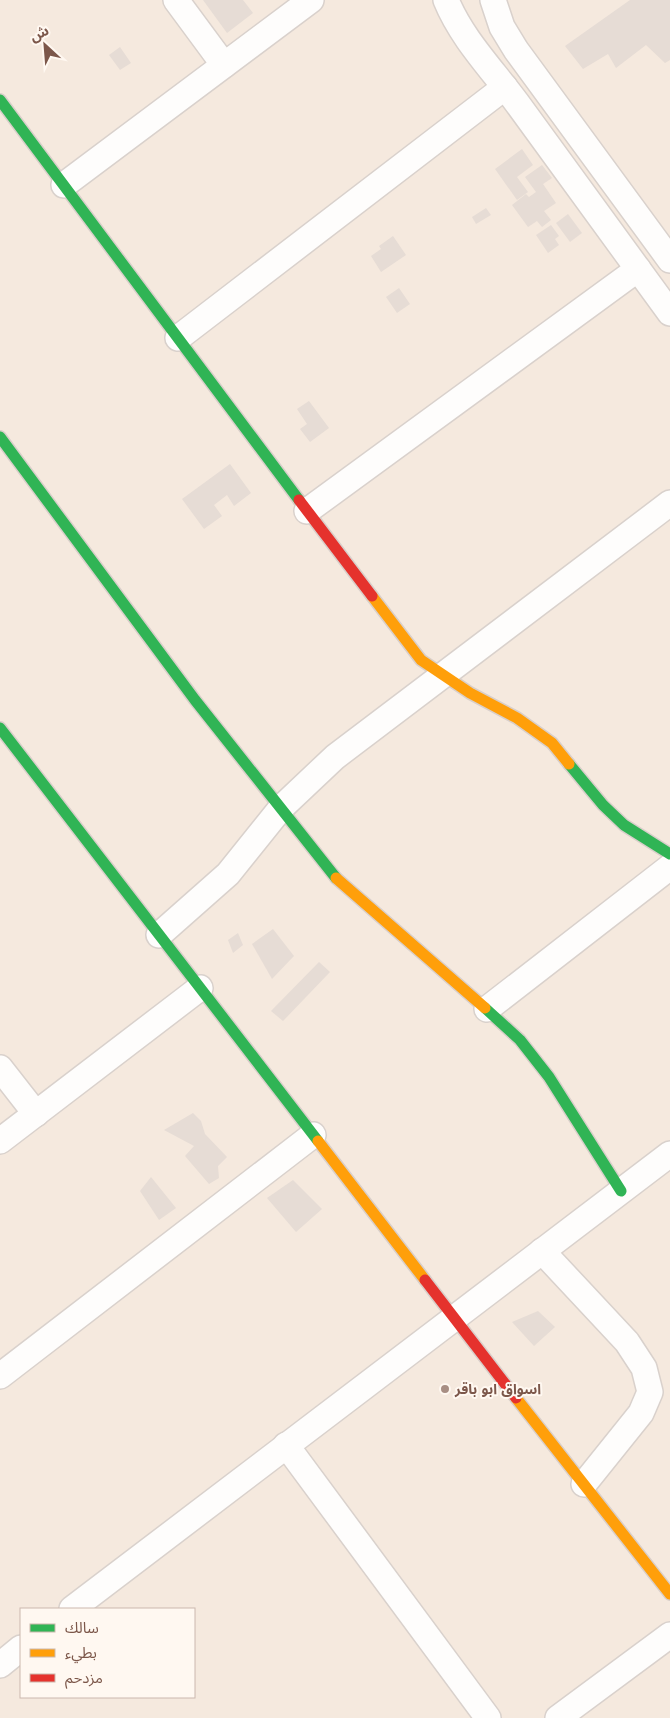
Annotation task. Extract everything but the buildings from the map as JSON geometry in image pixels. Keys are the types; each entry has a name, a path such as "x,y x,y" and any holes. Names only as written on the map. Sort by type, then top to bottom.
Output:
{"street":[{"path":"176,0 224,65"},
{"path":"64,185 311,0"},
{"path":"446,0 454,19 466,39 505,87 670,313"},
{"path":"493,0 502,27 516,50 670,260"},
{"path":"178,338 505,87"},
{"path":"0,100 307,511 421,660 470,693 516,718 552,743 603,805 624,825 648,838 670,854"},
{"path":"307,511 638,269"},
{"path":"0,437 195,700 336,878 520,1040 548,1077 621,1191"},
{"path":"159,935 228,874 281,808 335,757 670,504"},
{"path":"0,728 454,1318 670,1594"},
{"path":"487,1009 670,866"},
{"path":"0,1141 200,988"},
{"path":"0,1068 36,1114"},
{"path":"0,1376 313,1135"},
{"path":"73,1608 670,1154"},
{"path":"542,1251 627,1342 644,1368 650,1392 641,1413 584,1484"},
{"path":"286,1445 488,1718"},
{"path":"558,1718 670,1635"},
{"path":"0,1665 20,1649"}],"shaded area":[{"path":"0,0 670,0 670,1718 0,1718"}],"traffic: fast":[{"path":"0,100 299,500"},
{"path":"0,437 195,700 336,878"},
{"path":"0,728 318,1141"},
{"path":"569,764 603,805 624,825 670,854"},
{"path":"485,1008 520,1040 549,1077 621,1191"}],"traffic: slow":[{"path":"372,596 421,660 470,693 517,718 552,743 569,764"},
{"path":"336,878 485,1008"},
{"path":"318,1141 425,1280"},
{"path":"516,1398 670,1594"}],"traffic: jam":[{"path":"299,500 372,596"},
{"path":"425,1280 516,1398"}],"place":[{"name":"اسواق ابو باقر","path":"445,1389"}]}
